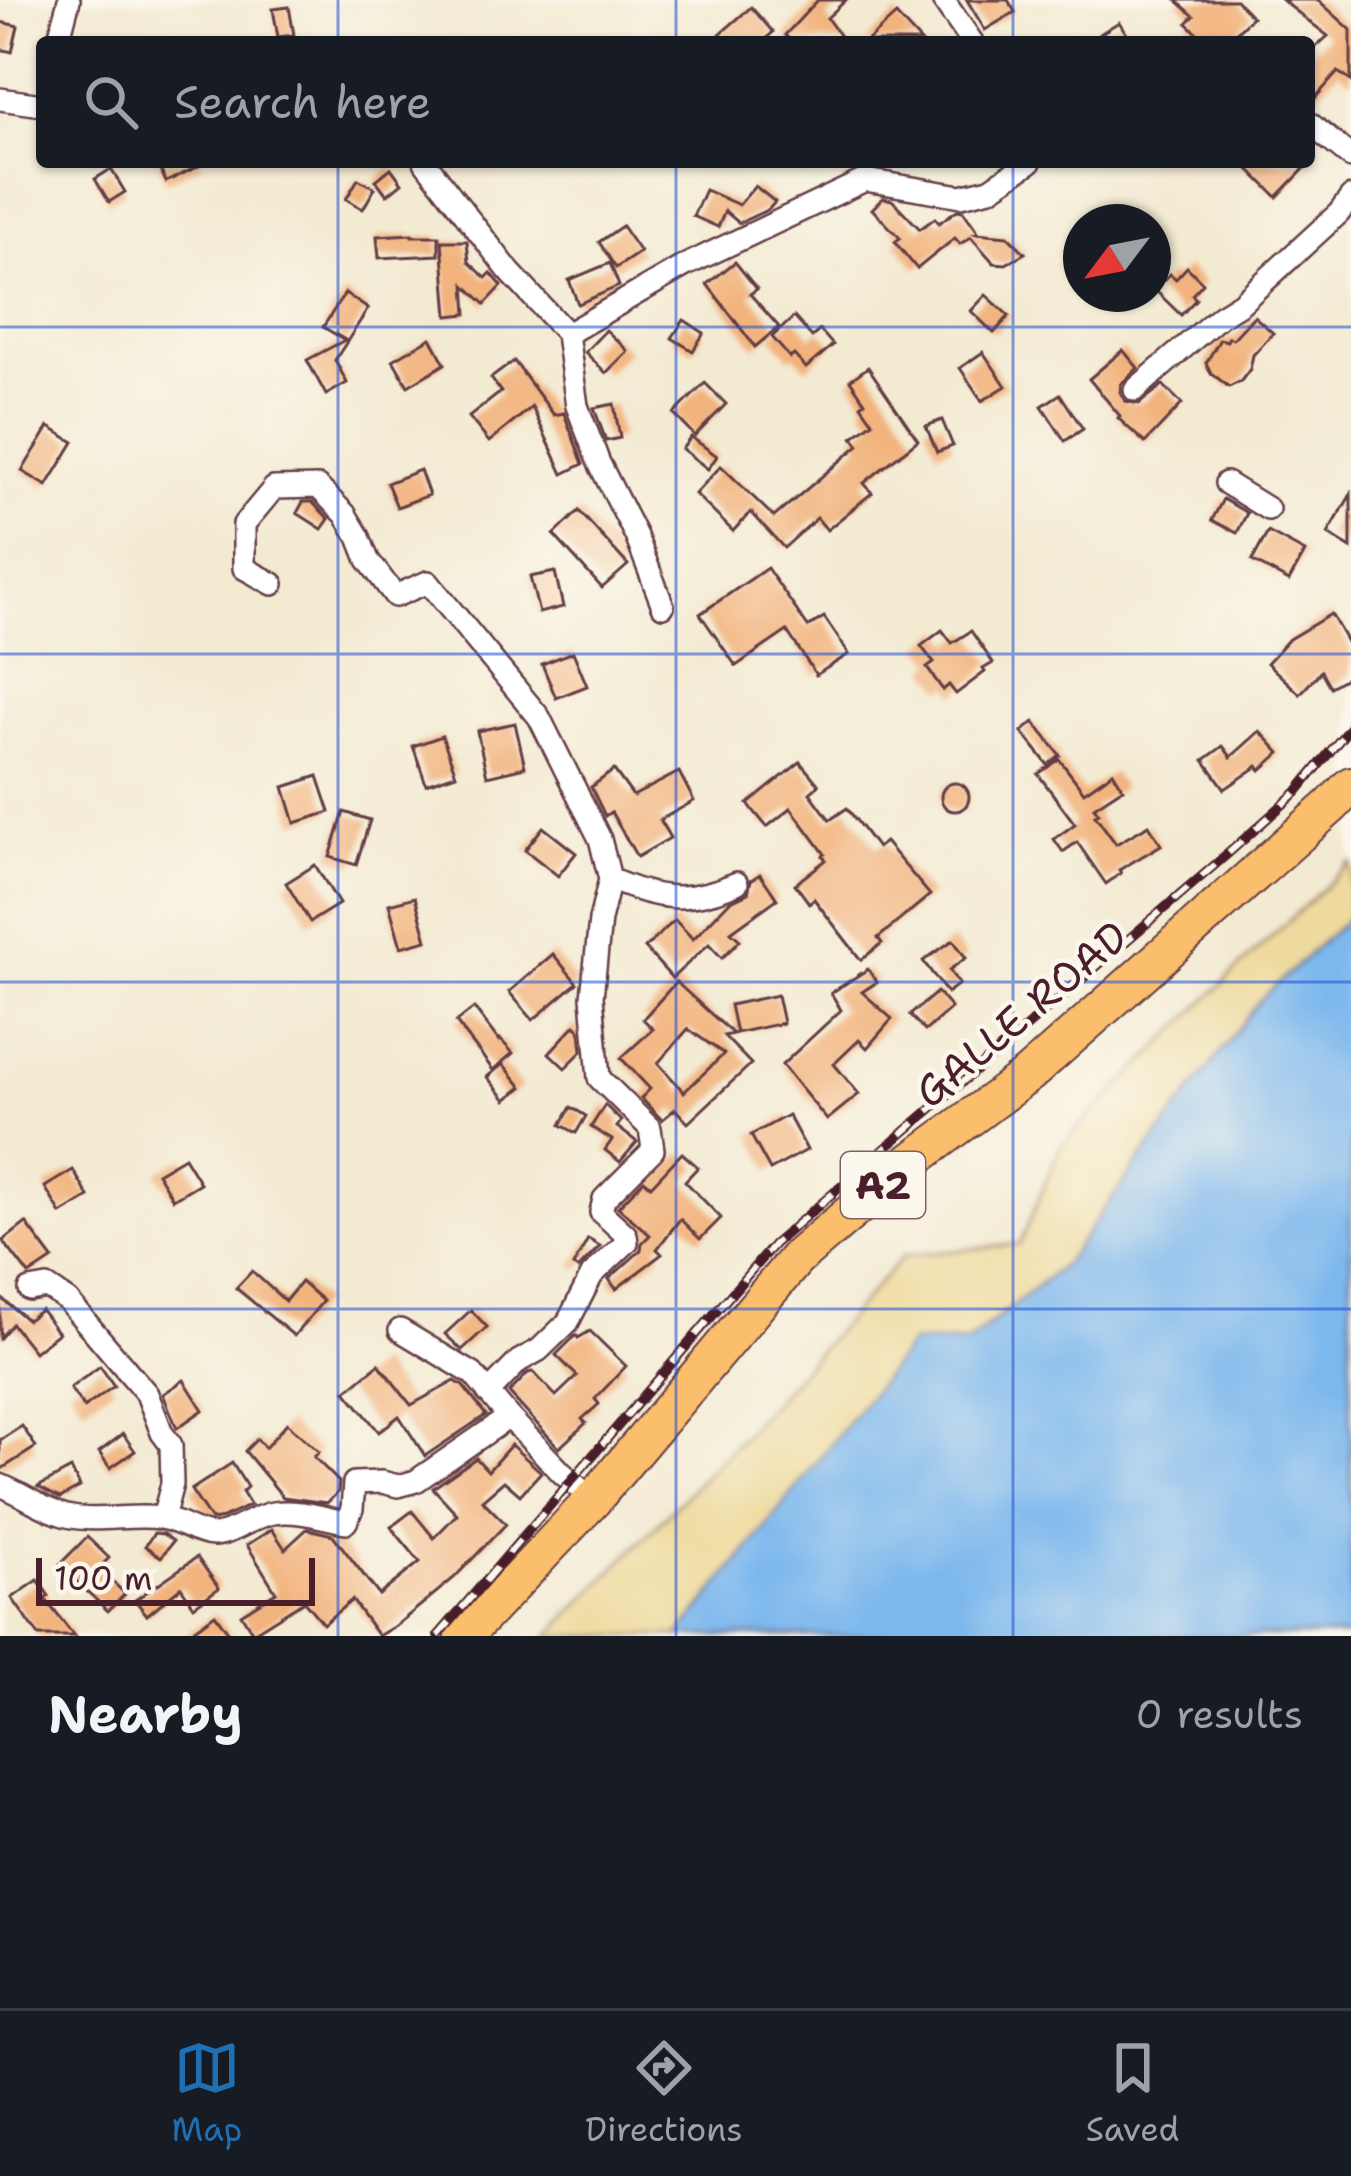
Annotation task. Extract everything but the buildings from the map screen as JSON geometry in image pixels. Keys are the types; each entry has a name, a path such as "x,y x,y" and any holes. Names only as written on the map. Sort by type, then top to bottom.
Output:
{"highway":[{"name":"GALLE ROAD","path":"464,1636 593,1500 796,1259 913,1160 1029,1074 1351,785"}],"street":[{"path":"60,36 69,0"},
{"path":"943,0 968,36"},
{"path":"0,99 36,104"},
{"path":"1315,129 1351,157"},
{"path":"429,168 509,271 567,334 577,406 663,606"},
{"path":"567,334 684,266 865,180 961,196 990,189 1021,168"},
{"path":"1135,390 1241,303 1351,197"},
{"path":"1226,483 1268,509"},
{"path":"273,584 244,568 244,524 274,488 318,488 345,514 368,560 395,596 428,582 539,717 601,839 610,879 600,920 592,998 599,1078 650,1128 653,1150 604,1199 602,1211 626,1235 627,1242 592,1275 568,1322 488,1393"},
{"path":"610,879 639,892 682,898 710,895 736,883"},
{"path":"30,1290 47,1287 68,1301 147,1394 171,1445 172,1484 163,1518"},
{"path":"400,1330 473,1374 562,1473 593,1500"},
{"path":"0,1485 67,1516 163,1518 219,1535 278,1512 346,1522 354,1483 398,1486 416,1481 509,1417"}],"sand":[{"path":"1351,862 1351,915 1257,1003 1063,1265 967,1343 911,1343 679,1636 549,1636 744,1435 903,1256 1020,1244 1060,1147"}],"water":[{"path":"1351,915 1351,1636 679,1636 911,1343 968,1343 1063,1265 1257,1003"}],"railway":[{"path":"438,1636 774,1244 1297,792 1351,726"}]}
